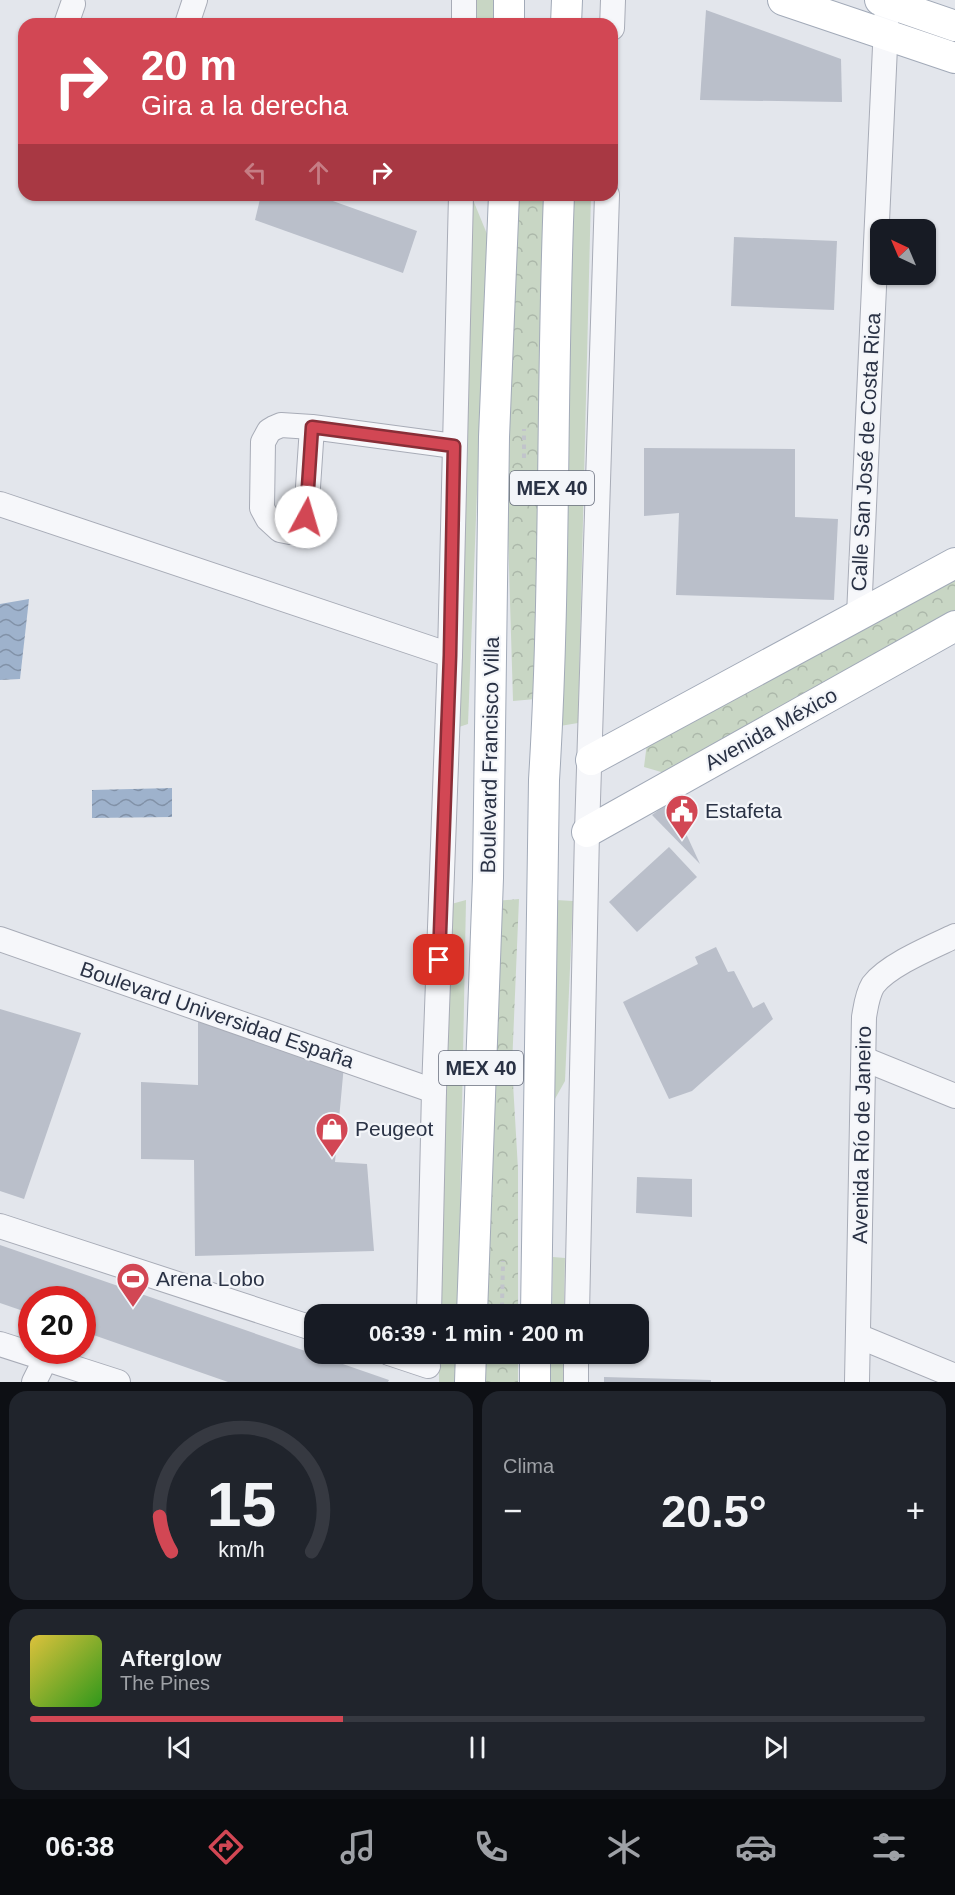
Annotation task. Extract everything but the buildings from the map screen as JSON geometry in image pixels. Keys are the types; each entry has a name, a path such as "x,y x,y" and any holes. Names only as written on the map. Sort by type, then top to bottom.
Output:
{"main road":[{"path":"508,18 509,0"},
{"path":"566,18 567,0"},
{"path":"783,0 955,58"},
{"path":"883,1 955,26"},
{"name":"Boulevard Francisco Villa","path":"472,1304 488,878 500,201"},
{"name":"MEX 40","path":"536,1304 544,780 549,707 554,321 559,201"},
{"path":"591,760 955,563"},
{"name":"Avenida México","path":"587,832 955,626"},
{"path":"470,1382 471,1364"},
{"path":"535,1364 535,1382"}],"street":[{"path":"189,18 195,0"},
{"path":"464,18 465,0"},
{"path":"612,18 613,0"},
{"name":"Calle San José de Costa Rica","path":"859,615 885,34 883,1"},
{"name":"Boulevard Francisco Villa","path":"429,1304 434,1091 450,655 460,201"},
{"path":"577,1304 587,832 607,201"},
{"path":"312,427 454,446"},
{"path":"0,504 450,655"},
{"name":"Avenida Río de Janeiro","path":"857,1382 864,1017 867,999 873,986 884,974 955,936"},
{"name":"Boulevard Universidad España","path":"0,939 434,1091"},
{"path":"864,1059 955,1096"},
{"path":"0,1226 304,1325"},
{"path":"858,1336 955,1376"},
{"path":"0,1344 18,1349"},
{"path":"34,1382 43,1364"},
{"path":"64,1364 118,1382"},
{"path":"576,1364 576,1382"}],"green space":[{"path":"476,0 493,0 493,18 476,18"},
{"path":"471,201 473,201 487,234 468,724 456,728"},
{"path":"518,201 549,201 536,699 513,701 507,501"},
{"path":"573,201 591,201 578,723 560,726"},
{"path":"955,576 955,612 668,774 644,767 647,743"},
{"path":"519,899 512,1066 518,1169 518,1304 482,1304 494,901"},
{"path":"466,900 458,1304 440,1304 444,906"},
{"path":"556,900 573,901 565,1081 547,1113"},
{"path":"553,1257 565,1258 564,1304 552,1304"},
{"path":"439,1364 457,1364 457,1382 439,1382"},
{"path":"481,1364 518,1364 518,1382 480,1382"},
{"path":"550,1364 563,1364 563,1382 550,1382"}],"water":[{"path":"29,599 20,679 0,680 0,604"},
{"path":"172,788 172,817 92,818 92,790"}],"place":[{"name":"Estafeta","path":"682,840"},
{"name":"Peugeot","path":"332,1158"},
{"name":"Arena Lobo","path":"133,1308"}],"route":[{"path":"306,517 312,427 454,446 450,655 439,960"}]}
